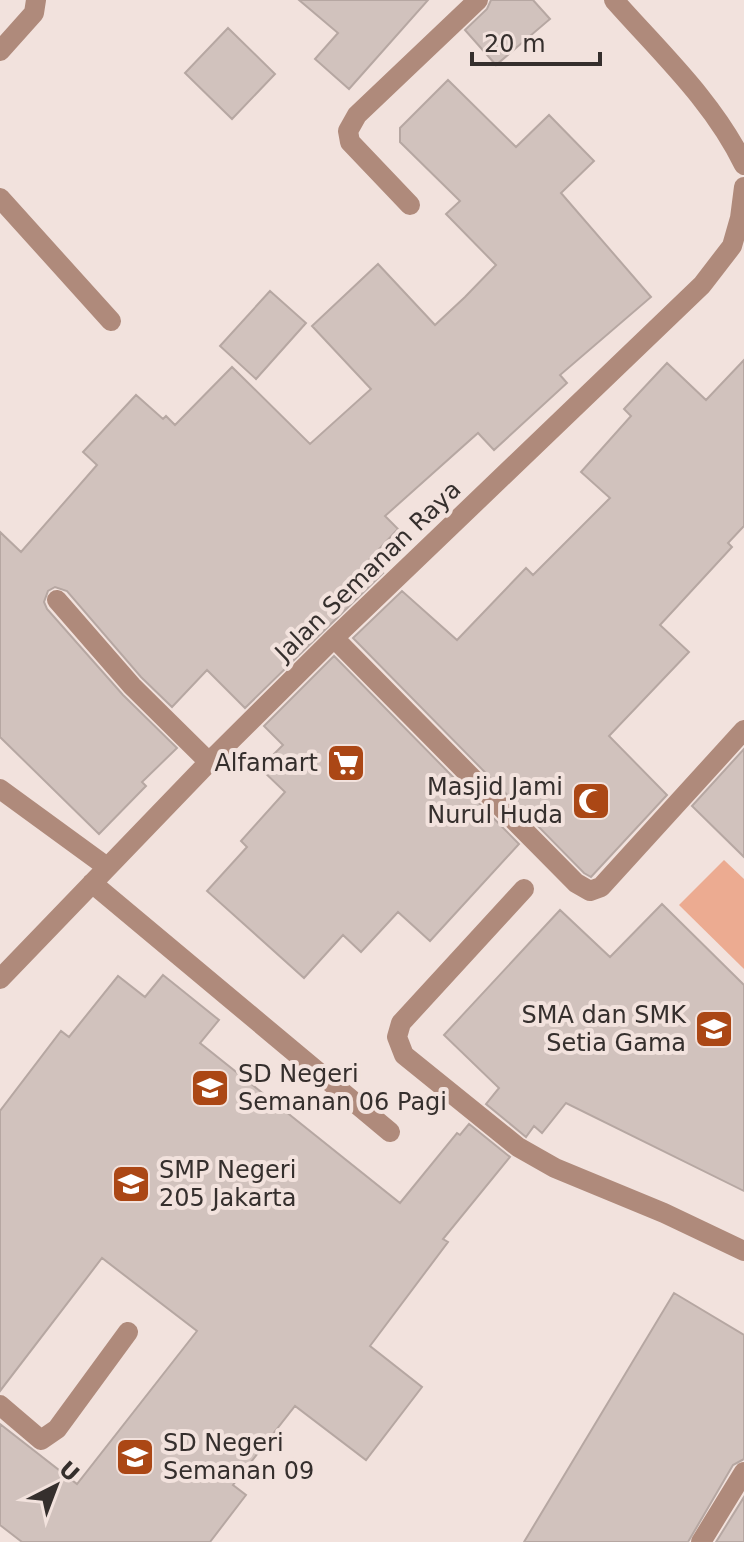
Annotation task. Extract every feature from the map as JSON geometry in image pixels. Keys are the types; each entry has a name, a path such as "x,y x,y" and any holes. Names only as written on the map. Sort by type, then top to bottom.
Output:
{"street":[{"path":"0,51 34,13 36,0"},
{"path":"410,205 350,142 348,131 357,115 478,0"},
{"path":"614,0 712,111 744,165"},
{"name":"Jalan Semanan Raya","path":"0,979 209,762 334,638 702,285 732,246 744,187"},
{"path":"0,198 111,321"},
{"path":"57,600 132,686 209,762"},
{"path":"334,638 576,883 590,891 601,887 744,730"},
{"path":"0,789 107,867"},
{"path":"92,883 390,1132"},
{"path":"524,889 401,1023 397,1037 404,1055 518,1147 555,1168 664,1213 744,1251"},
{"path":"0,1405 41,1440 57,1429 128,1332"},
{"path":"701,1542 744,1472"}],"shaded area":[{"path":"724,860 744,879 744,969 679,905"}],"building":[{"path":"299,0 428,0 349,89 315,59 338,33"},
{"path":"491,0 533,0 550,19 496,65 465,30 487,9"},
{"path":"228,28 275,74 232,119 185,73"},
{"path":"448,80 516,147 549,115 594,161 561,193 651,297 560,375 567,383 494,450 478,433 385,516 398,529 368,561 383,573 245,708 207,670 172,707 141,677 67,591 55,587 48,591 44,602 47,609 123,695 177,748 142,782 146,786 99,834 0,737 0,532 21,552 97,465 83,452 136,395 163,419 166,416 175,425 232,367 310,444 371,389 312,326 378,264 435,325 465,297 496,265 446,214 460,201 400,142 400,128"},
{"path":"270,291 306,323 256,379 220,346"},
{"path":"744,360 744,526 728,543 732,547 660,625 689,652 609,736 667,795 591,877 353,638 402,591 457,640 526,568 533,575 610,498 581,472 631,416 624,409 667,363 706,400"},
{"path":"334,656 519,844 430,941 398,912 361,952 343,935 304,978 207,891 247,847 241,841 285,792 260,768 283,745 264,726"},
{"path":"744,749 744,857 692,806"},
{"path":"662,904 744,985 744,1191 566,1103 542,1133 534,1126 526,1137 486,1104 499,1088 444,1035 560,910 610,957"},
{"path":"163,975 219,1020 200,1043 400,1203 457,1133 460,1135 469,1124 510,1157 443,1239 448,1242 370,1346 422,1387 366,1460 295,1406 233,1485 246,1495 210,1542 22,1542 0,1525 0,1424 77,1484 197,1331 102,1258 0,1391 0,1111 61,1031 69,1037 118,976 145,997"},
{"path":"674,1293 744,1335 744,1459 733,1465 688,1542 524,1542"},
{"path":"744,1497 744,1542 716,1542"}],"place":[{"name":"Alfamart","path":"346,763"},
{"name":"Masjid Jami Nurul Huda","path":"591,801"},
{"name":"SMA dan SMK Setia Gama","path":"714,1029"},
{"name":"SD Negeri Semanan 06 Pagi","path":"210,1088"},
{"name":"SMP Negeri 205 Jakarta","path":"131,1184"},
{"name":"SD Negeri Semanan 09","path":"135,1457"}]}
